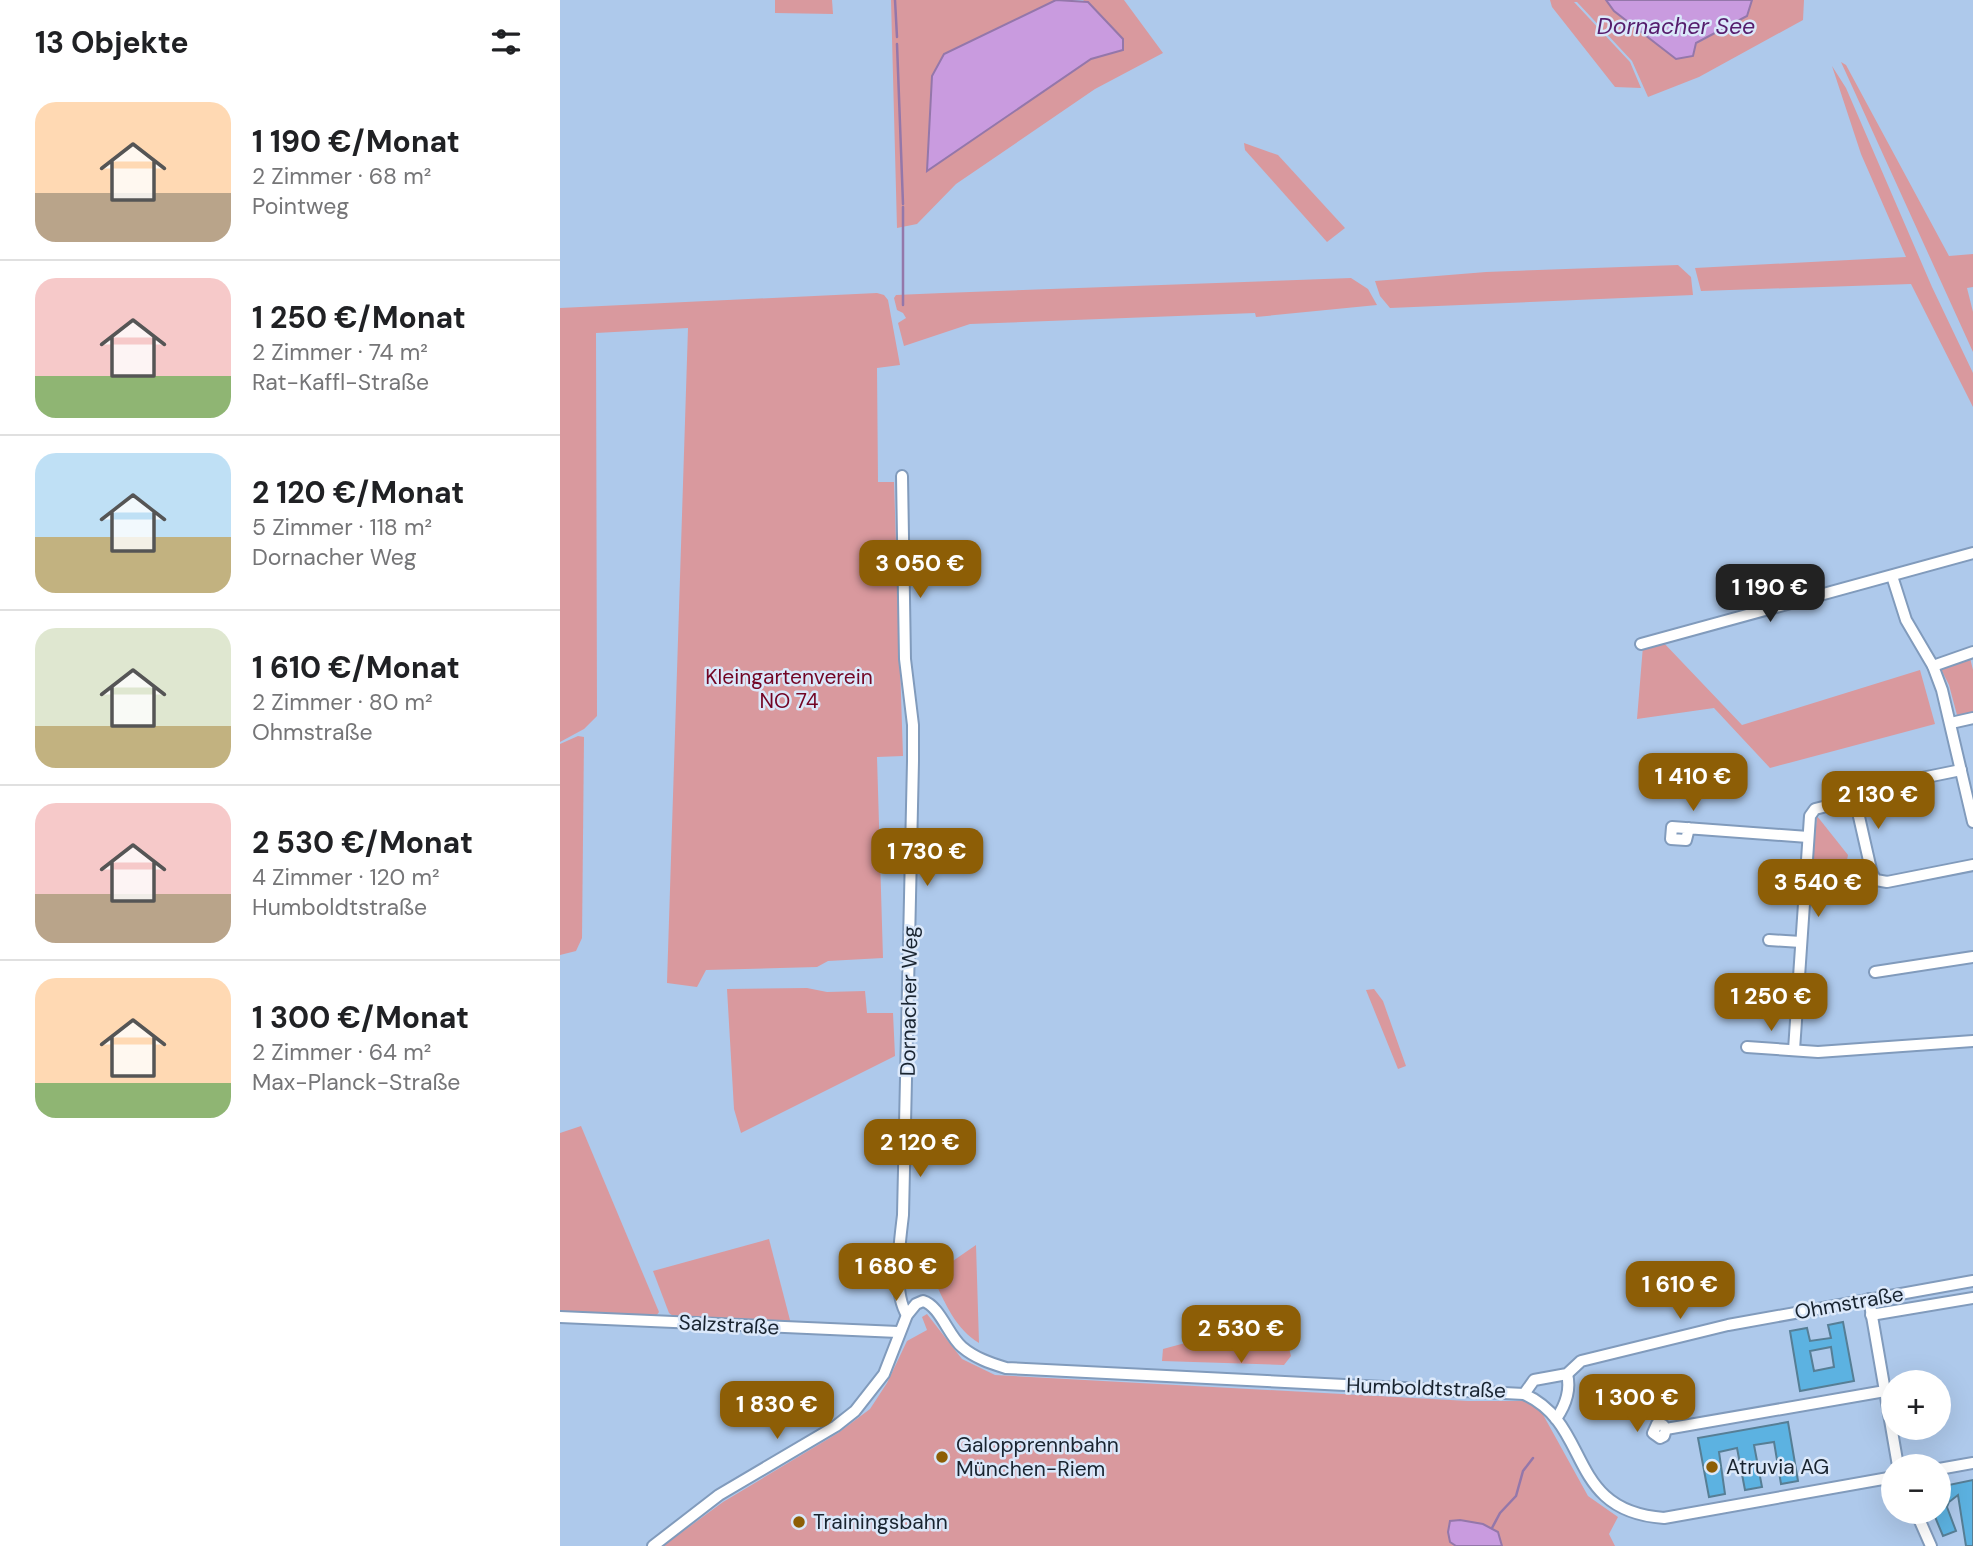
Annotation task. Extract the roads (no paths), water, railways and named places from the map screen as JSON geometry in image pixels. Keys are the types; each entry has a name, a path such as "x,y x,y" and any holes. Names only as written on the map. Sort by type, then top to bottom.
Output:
{"street":[{"name":"Dornacher Weg","path":"902,476 905,659 913,725 904,1188 898,1262 903,1308 907,1314"},
{"path":"1641,644 1973,553"},
{"path":"1892,576 1915,640 1933,666 1951,723 1973,822"},
{"path":"1933,666 1973,652"},
{"path":"1951,723 1973,718"},
{"path":"1794,1050 1811,812 1855,799 1868,789 1961,770"},
{"path":"1855,799 1872,874 1876,880 1887,882 1973,865"},
{"path":"1689,828 1808,837"},
{"path":"1769,940 1801,942"},
{"path":"1875,972 1973,957"},
{"path":"1748,1048 1852,1051 1973,1041"},
{"name":"Ohmstraße","path":"1524,1394 1534,1380 1567,1374 1581,1361 1728,1325 1973,1281"},
{"path":"1871,1315 1973,1298"},
{"path":"1869,1299 1881,1370"},
{"name":"Humboldtstraße","path":"907,1314 923,1301 933,1307 959,1345 972,1355 1006,1367 1524,1394 1543,1404 1556,1419 1596,1488 1614,1505 1638,1515 1664,1518 1881,1479"},
{"path":"653,1546 719,1495 836,1426 855,1411 884,1374 907,1314"},
{"name":"Salzstraße","path":"560,1317 898,1332"},
{"path":"1556,1419 1563,1408 1569,1388 1567,1374"},
{"path":"1666,1429 1881,1392"},
{"path":"1951,1467 1973,1463"},
{"path":"1921,1524 1931,1546"}],"water":[{"path":"1056,0 1088,2 1123,39 1123,50 1091,59 927,171 932,76 944,54"},
{"name":"Dornacher See","path":"1606,0 1752,0 1747,16 1696,43 1693,56 1676,59 1614,11"},
{"path":"1450,1521 1483,1524 1498,1532 1502,1546 1456,1546 1450,1542 1448,1532"}],"waterway":[{"path":"895,0 897,37"},
{"path":"897,44 903,204"},
{"path":"903,207 903,305"},
{"path":"1492,1528 1500,1513 1516,1496 1523,1471 1533,1458"}],"place":[{"name":"Galopprennbahn München-Riem","path":"942,1457"},
{"name":"Atruvia AG","path":"1712,1467"},
{"name":"Trainingsbahn","path":"799,1522"}],"park label":[{"name":"Kleingartenverein NO 74","path":"789,689"}]}
